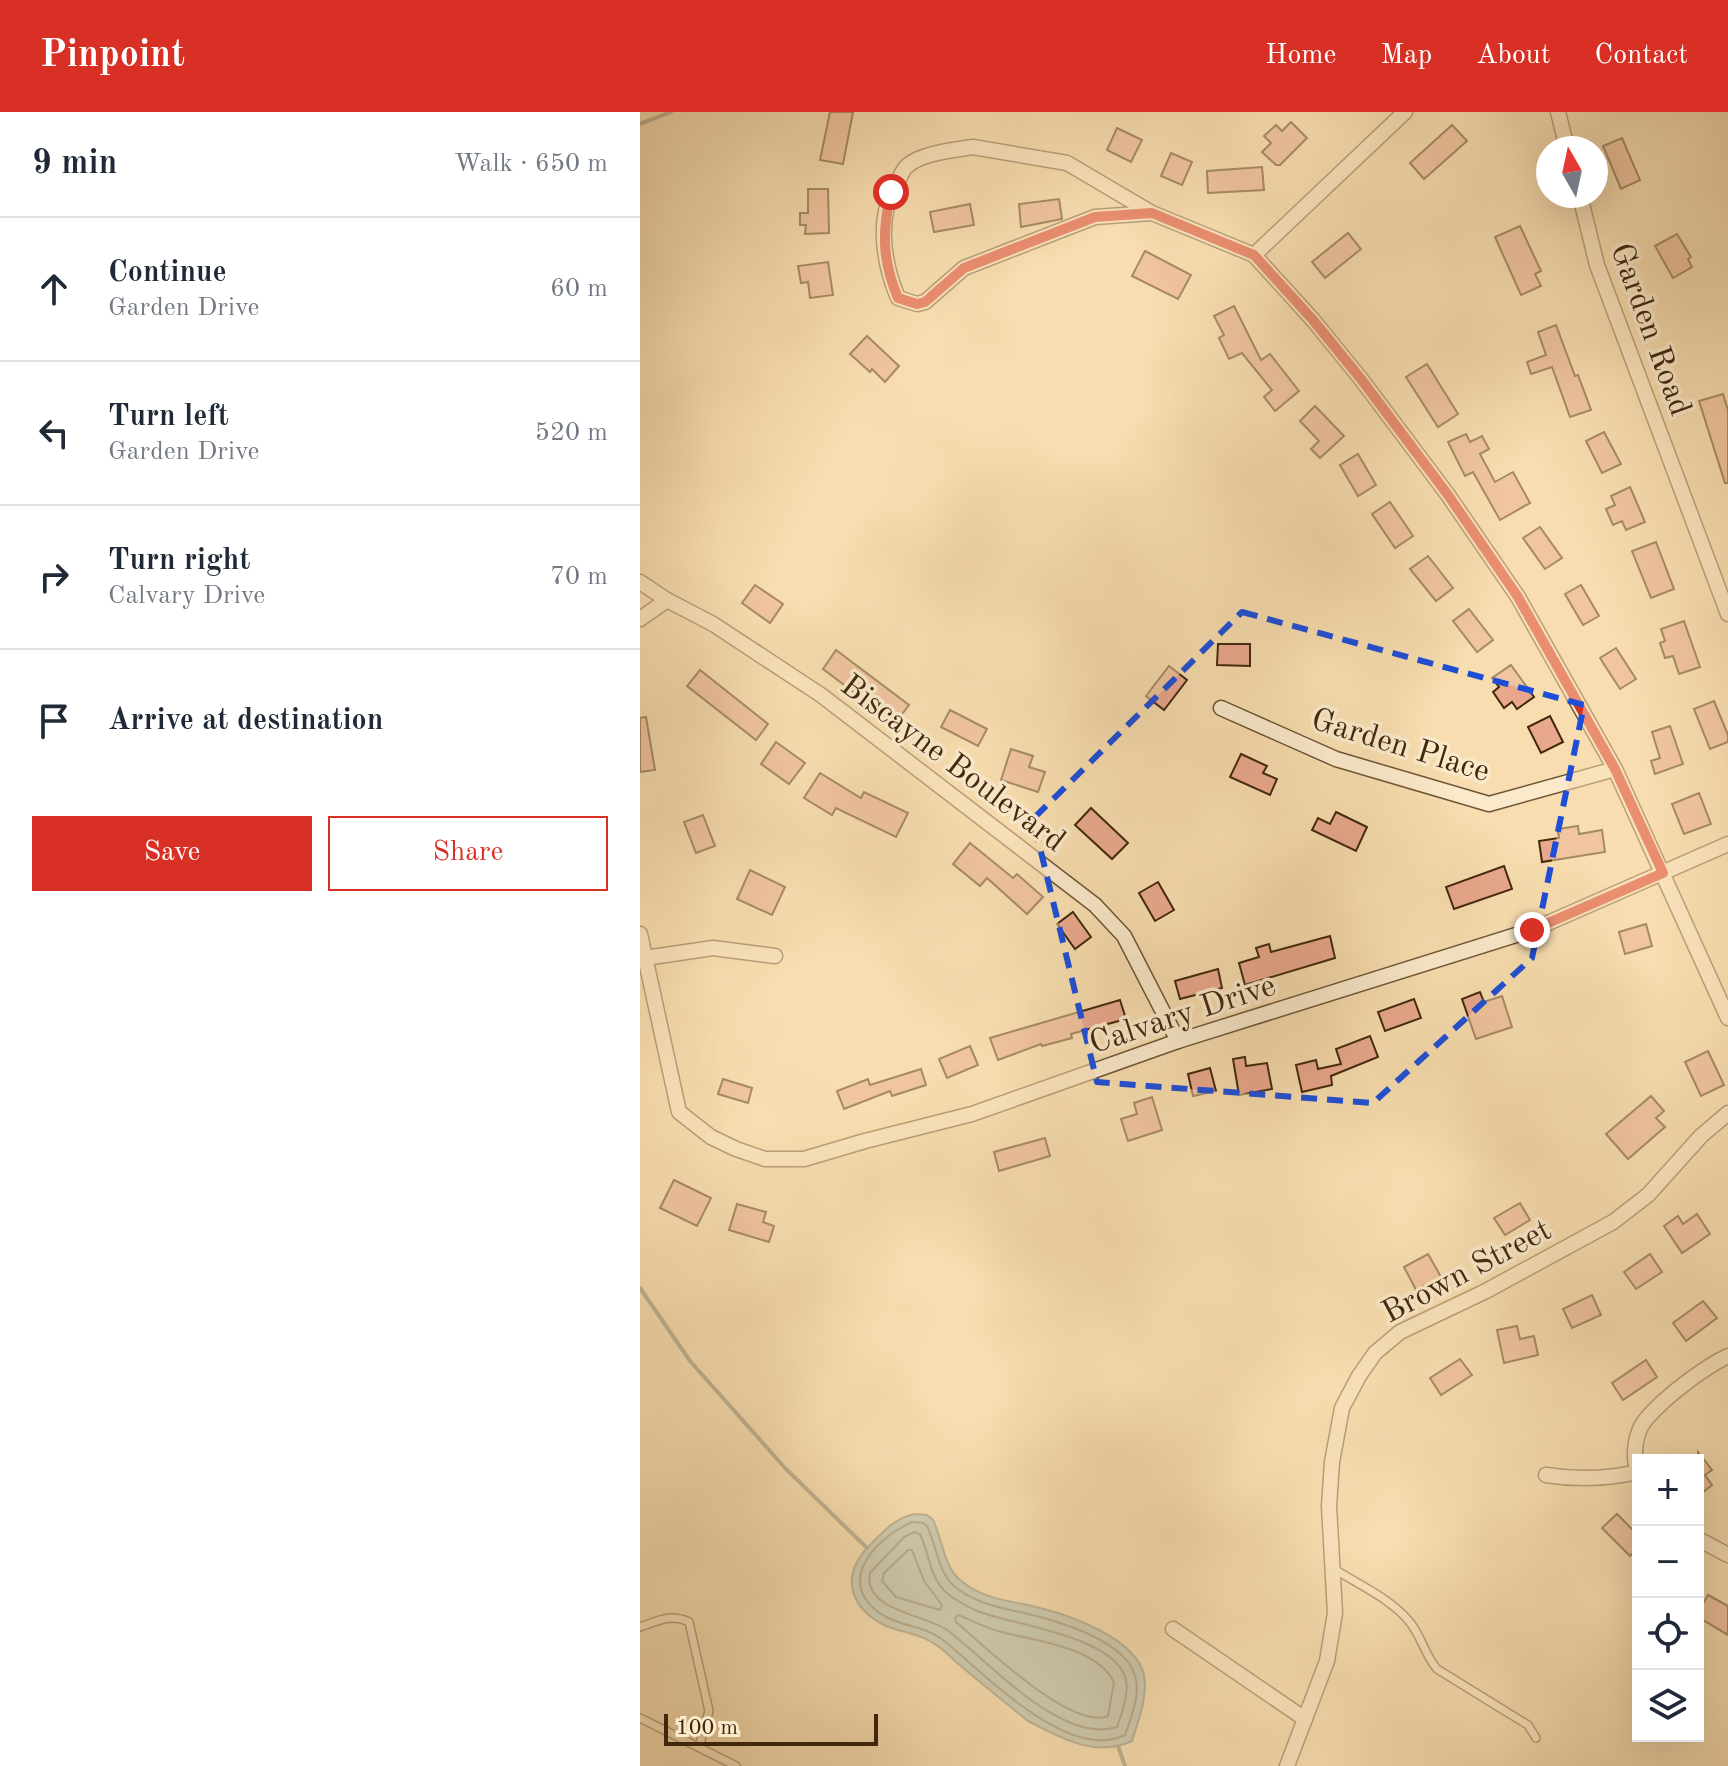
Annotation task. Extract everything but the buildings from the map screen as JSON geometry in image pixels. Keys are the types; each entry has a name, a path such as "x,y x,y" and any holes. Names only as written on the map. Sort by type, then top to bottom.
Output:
{"street":[{"path":"1254,255 1405,112"},
{"path":"1558,112 1564,136"},
{"path":"1152,213 1095,217 964,268 925,302 917,304 898,298 886,263 884,226 891,192 907,166 938,152 973,147 1067,163 1152,213 1254,255 1352,367 1448,495 1518,597 1615,769 1728,1018"},
{"name":"Garden Road","path":"1583,208 1597,265 1728,614"},
{"name":"Biscayne Boulevard","path":"640,582 713,624 821,695 1095,905 1124,936 1178,1041"},
{"path":"640,619 667,600"},
{"name":"Garden Place","path":"1221,708 1336,759 1489,804 1615,769"},
{"path":"1663,873 1728,844"},
{"name":"Calvary Drive","path":"640,934 679,1112 711,1137 765,1159 804,1159 972,1114 1178,1041 1532,930 1663,873"},
{"path":"645,958 713,948 775,956"},
{"name":"Brown Street","path":"1287,1766 1327,1661 1335,1613 1329,1506 1332,1462 1342,1408 1375,1353 1400,1332 1486,1291 1613,1222 1648,1195 1701,1136 1728,1113"},
{"path":"1636,1454 1637,1438 1646,1419 1699,1374 1728,1356"},
{"path":"1546,1475 1569,1479 1632,1473"},
{"path":"1704,1542 1728,1555"},
{"path":"1173,1629 1305,1719"}],"lane":[{"path":"1334,1569 1408,1620 1427,1657 1437,1669 1528,1725 1536,1738"},
{"path":"640,1627 668,1617 679,1617 689,1622 709,1711 699,1747"},
{"path":"640,1718 736,1766"}],"highlighted area":[{"path":"1242,612 1584,705 1532,958 1373,1103 1097,1082 1033,819"}],"water":[{"path":"915,1514 927,1515 933,1520 950,1568 969,1587 988,1596 1085,1623 1129,1650 1139,1662 1145,1683 1142,1709 1132,1741 1118,1746 1092,1747 1053,1734 1028,1721 937,1645 882,1624 861,1607 852,1587 855,1566 891,1525"}],"waterway":[{"path":"640,124 671,112"},
{"path":"640,1288 690,1361 785,1468 867,1548"},
{"path":"1118,1746 1125,1766"}],"route":[{"path":"891,192 884,226 886,263 898,298 909,303 925,302 964,268 1095,217 1152,213 1254,255 1313,320 1448,495 1518,597 1615,769 1663,873 1532,930"}]}
